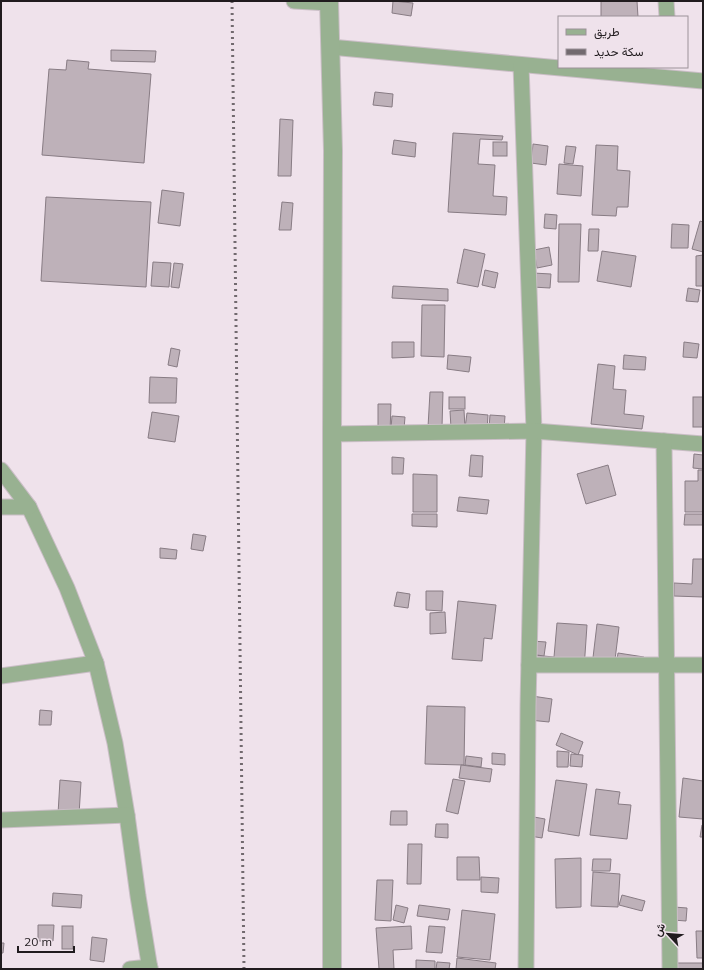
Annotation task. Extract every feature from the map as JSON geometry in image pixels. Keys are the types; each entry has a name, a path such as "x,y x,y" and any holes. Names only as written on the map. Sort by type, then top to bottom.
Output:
{"street":[{"path":"294,1 329,2 334,151 332,434 332,969"},
{"path":"666,1 667,16"},
{"path":"330,47 521,65 558,67"},
{"path":"521,65 534,431 529,666 526,969"},
{"path":"577,68 671,73 703,82"},
{"path":"332,434 534,431 703,444"},
{"path":"664,441 670,969"},
{"path":"1,470 29,507 67,588 96,663 115,743 150,968 130,969"},
{"path":"1,507 29,507"},
{"path":"1,676 96,663"},
{"path":"529,666 703,665"},
{"path":"1,820 127,815"}],"building":[{"path":"393,1 413,3 411,16 392,13"},
{"path":"601,1 637,1 638,16 601,16"},
{"path":"111,50 156,51 155,62 111,61"},
{"path":"67,60 89,62 88,69 151,74 144,163 42,155 49,69 66,70"},
{"path":"375,92 393,94 392,107 373,105"},
{"path":"280,119 293,120 291,176 278,176"},
{"path":"453,133 503,136 502,140 480,139 478,164 495,165 493,196 507,197 506,215 448,212"},
{"path":"394,140 416,143 415,157 392,154"},
{"path":"493,142 507,142 507,156 493,156"},
{"path":"533,144 548,146 546,165 531,163"},
{"path":"596,145 618,146 617,170 630,171 628,207 617,207 616,216 592,215"},
{"path":"566,146 576,147 573,164 564,163"},
{"path":"559,164 583,166 581,196 557,194"},
{"path":"162,190 184,193 180,226 158,223"},
{"path":"46,197 151,202 146,287 41,281"},
{"path":"282,202 293,203 291,230 279,230"},
{"path":"545,214 557,215 556,229 544,228"},
{"path":"700,221 703,222 703,252 692,249"},
{"path":"559,224 581,224 579,282 558,282"},
{"path":"672,224 689,225 688,248 671,248"},
{"path":"589,229 599,229 598,251 588,251"},
{"path":"549,247 552,265 537,268 534,250"},
{"path":"464,249 485,254 478,287 457,283"},
{"path":"602,251 636,256 631,287 597,281"},
{"path":"703,255 703,286 696,286 696,256"},
{"path":"153,262 171,263 169,287 151,286"},
{"path":"174,263 183,264 179,288 171,287"},
{"path":"485,270 498,273 495,288 482,285"},
{"path":"533,273 551,274 550,288 532,287"},
{"path":"393,286 448,289 448,301 392,298"},
{"path":"688,288 700,290 698,302 686,301"},
{"path":"422,305 445,305 444,357 421,356"},
{"path":"392,342 414,342 414,357 392,358"},
{"path":"684,342 699,344 697,358 683,357"},
{"path":"171,348 180,350 177,367 168,365"},
{"path":"448,355 471,357 469,372 447,369"},
{"path":"624,355 646,357 645,370 623,369"},
{"path":"598,364 615,366 613,389 626,390 624,414 644,416 642,429 591,424"},
{"path":"150,377 177,378 176,403 149,403"},
{"path":"430,392 443,392 442,427 428,427"},
{"path":"449,397 465,397 465,409 449,409"},
{"path":"693,397 703,397 703,427 693,427"},
{"path":"378,404 391,404 390,433 378,433"},
{"path":"464,410 465,428 451,428 450,411"},
{"path":"152,412 179,416 175,442 148,438"},
{"path":"467,413 488,415 487,430 465,428"},
{"path":"490,415 505,416 504,429 489,428"},
{"path":"392,416 405,417 404,429 391,428"},
{"path":"694,454 703,455 703,469 693,468"},
{"path":"471,455 483,456 482,477 469,476"},
{"path":"392,457 404,458 403,474 392,474"},
{"path":"608,465 616,495 586,504 577,474"},
{"path":"698,470 703,470 703,512 685,512 685,481 698,481"},
{"path":"413,474 437,475 437,512 413,512"},
{"path":"459,497 489,500 487,514 457,511"},
{"path":"412,514 437,514 437,527 412,526"},
{"path":"685,514 703,514 703,525 684,525"},
{"path":"193,534 206,536 203,551 191,549"},
{"path":"160,548 177,550 176,559 160,558"},
{"path":"693,559 703,559 703,597 674,596 674,583 692,584"},
{"path":"426,591 443,591 442,611 426,610"},
{"path":"397,592 410,594 408,608 394,606"},
{"path":"458,601 496,605 492,639 484,638 482,661 452,659"},
{"path":"445,612 446,633 430,634 430,613"},
{"path":"557,623 587,625 584,669 533,666 533,655 554,657"},
{"path":"597,624 619,627 614,668 592,666"},
{"path":"532,641 546,642 544,656 530,654"},
{"path":"618,653 644,657 642,671 616,667"},
{"path":"532,696 552,699 549,722 529,720"},
{"path":"427,706 465,707 464,765 425,764"},
{"path":"40,710 52,711 51,725 39,725"},
{"path":"561,733 583,742 578,755 556,745"},
{"path":"557,751 569,752 568,767 557,767"},
{"path":"492,753 505,754 505,765 492,764"},
{"path":"571,754 583,755 582,767 570,766"},
{"path":"466,756 482,758 481,767 465,765"},
{"path":"461,765 492,769 490,782 459,778"},
{"path":"683,778 703,781 703,819 679,817"},
{"path":"453,779 465,781 458,814 446,811"},
{"path":"60,780 81,782 79,815 58,814"},
{"path":"556,780 587,784 579,836 548,831"},
{"path":"596,789 620,792 618,804 631,805 627,839 590,835"},
{"path":"391,811 407,811 407,825 390,825"},
{"path":"534,817 545,819 542,838 530,836"},
{"path":"436,824 448,824 448,838 435,837"},
{"path":"702,825 703,837 700,837"},
{"path":"408,844 422,844 421,884 407,884"},
{"path":"457,857 479,857 480,880 457,880"},
{"path":"581,858 581,907 556,908 555,859"},
{"path":"593,859 611,859 610,871 592,871"},
{"path":"593,872 620,874 618,907 591,906"},
{"path":"481,877 499,878 498,893 481,892"},
{"path":"377,880 393,880 391,921 375,920"},
{"path":"53,893 82,895 81,908 52,906"},
{"path":"622,895 645,901 642,911 619,905"},
{"path":"396,905 408,908 404,923 393,920"},
{"path":"419,905 450,909 448,920 417,916"},
{"path":"674,907 687,908 686,921 673,920"},
{"path":"462,910 495,914 490,960 457,957"},
{"path":"38,925 54,925 53,941 38,941"},
{"path":"62,926 73,926 73,949 62,949"},
{"path":"411,926 412,949 393,950 394,969 379,969 376,928"},
{"path":"429,926 445,927 442,953 426,952"},
{"path":"696,931 703,931 703,958 697,958"},
{"path":"92,937 107,939 104,962 90,960"},
{"path":"1,943 4,943 3,953 1,953"},
{"path":"457,958 496,963 495,969 456,969"},
{"path":"416,960 435,961 435,969 416,969"},
{"path":"437,962 450,963 449,969 436,969"},
{"path":"675,963 703,963 703,969 675,969"}],"railway":[{"path":"232,1 244,969"}]}
